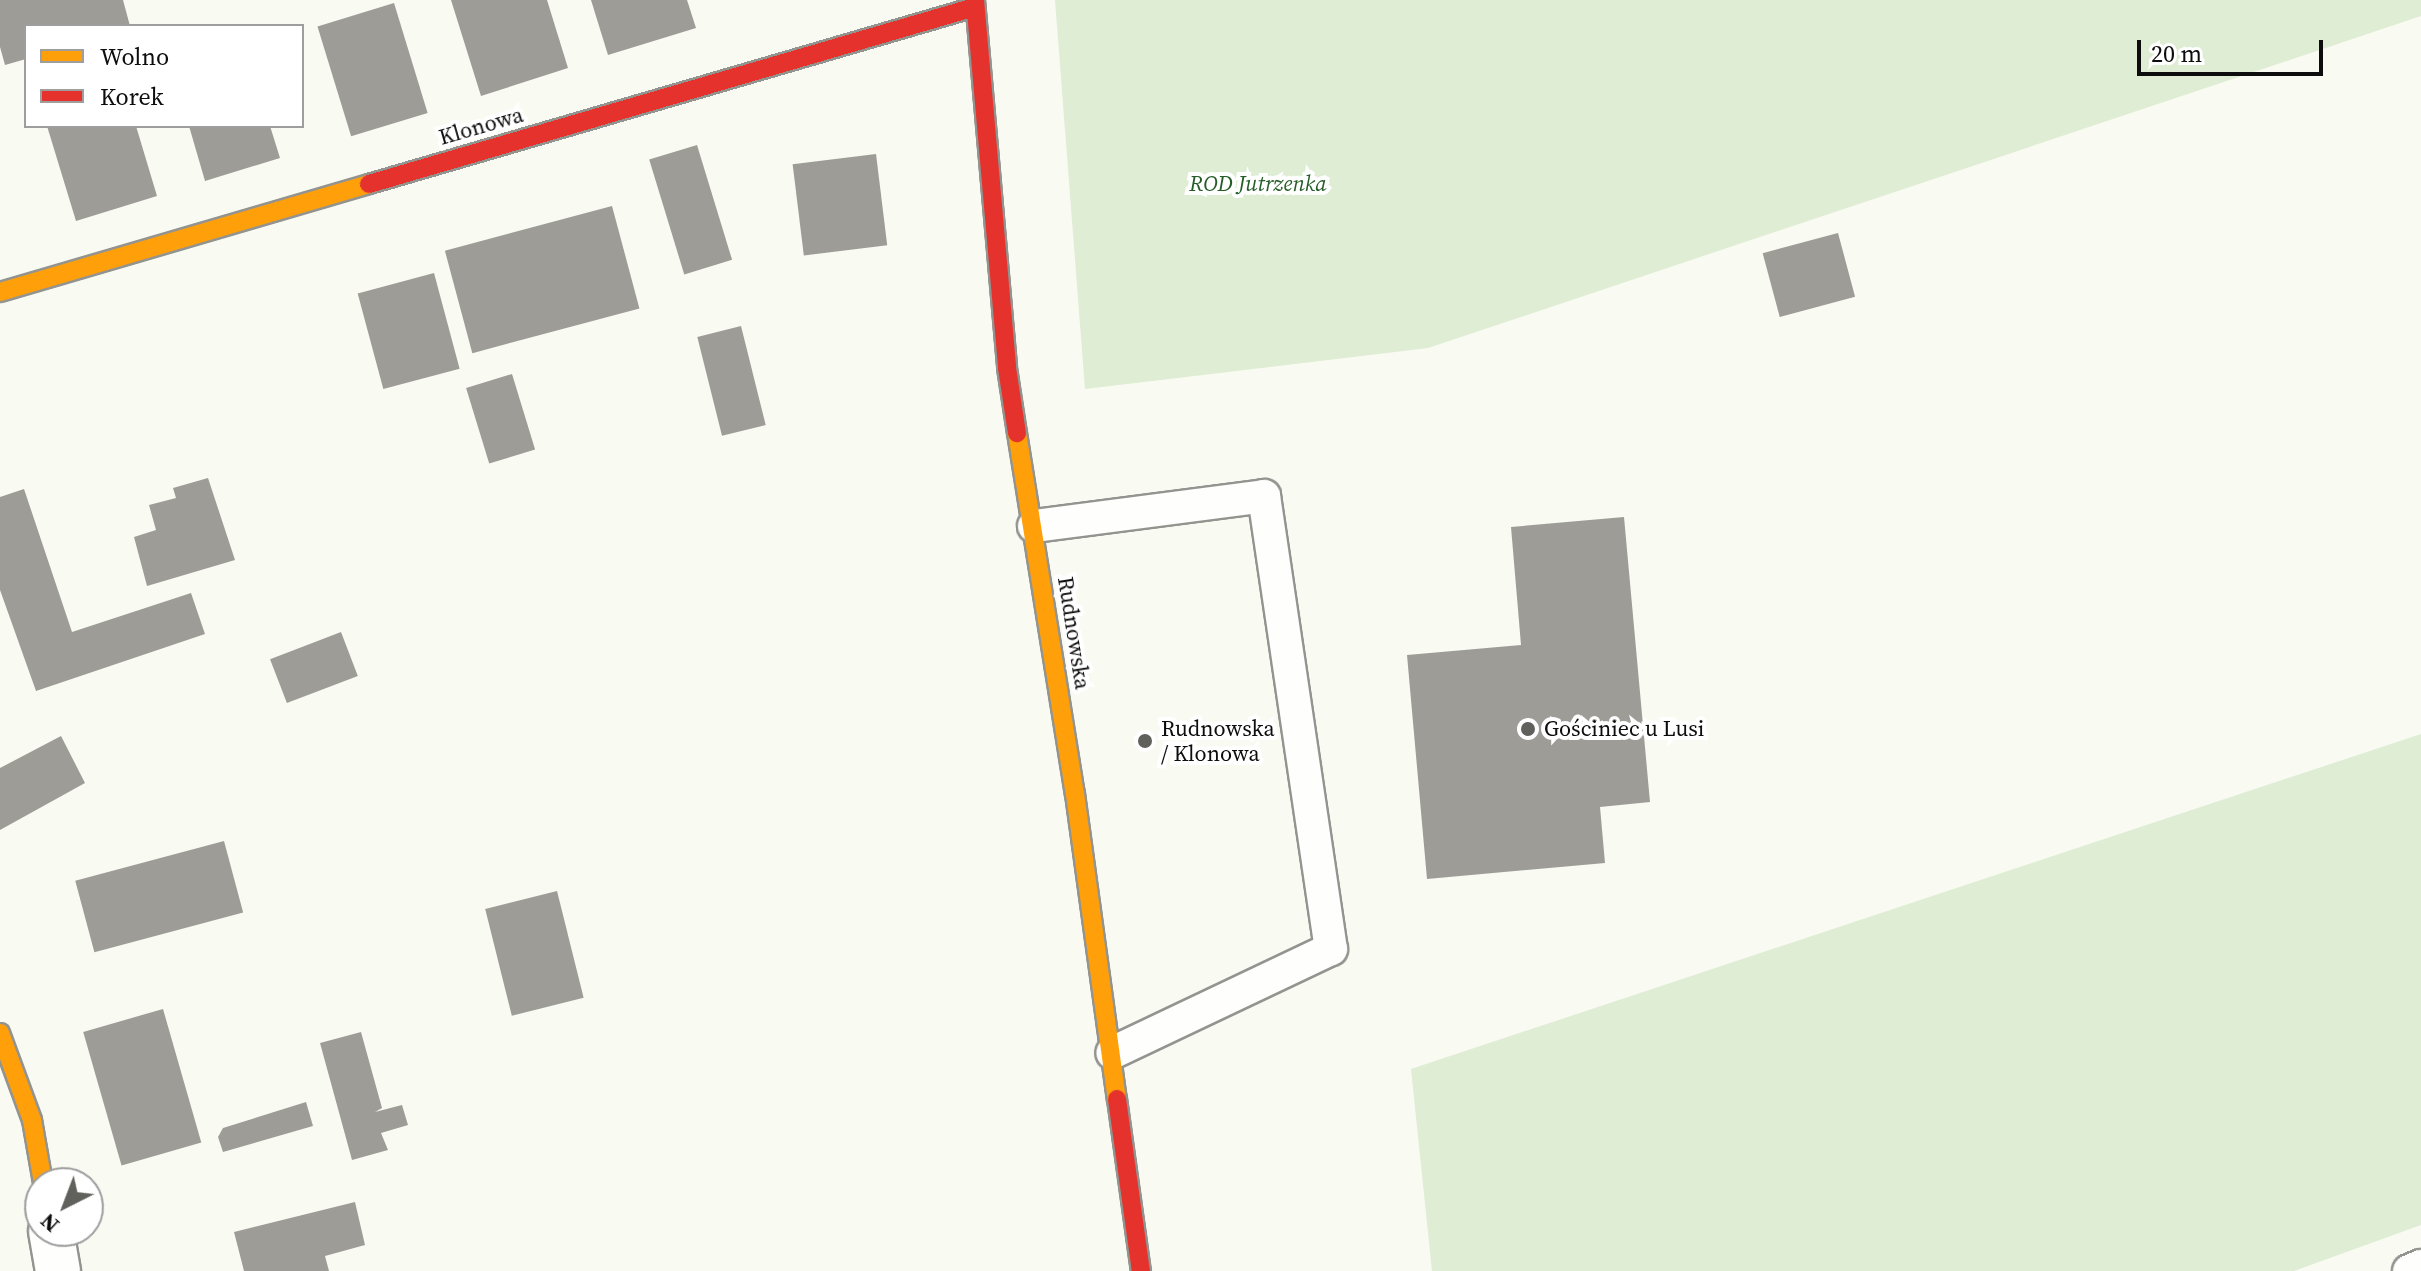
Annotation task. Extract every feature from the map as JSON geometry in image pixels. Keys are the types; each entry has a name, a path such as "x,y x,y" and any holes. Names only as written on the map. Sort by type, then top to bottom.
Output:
{"main road":[{"name":"Klonowa","path":"0,292 975,3"},
{"name":"Rudnowska","path":"975,3 1007,368 1034,526 1141,1271"},
{"path":"0,1033 32,1120 40,1167"}],"street":[{"path":"54,1247 58,1271"}],"lane":[{"path":"1034,526 1264,496 1331,949 1112,1053"},
{"path":"2409,1271 2421,1266"}],"green space":[{"name":"ROD Jutrzenka","path":"1055,0 2421,0 2421,16 1428,348 1085,389"},
{"path":"2421,734 2421,1225 2294,1271 1432,1271 1411,1069"}],"building":[{"path":"0,0 123,0 129,24 24,24 24,60 5,65 0,47"},
{"path":"451,0 547,0 568,68 481,96"},
{"path":"591,0 687,0 696,28 608,55"},
{"path":"394,3 428,113 351,136 317,26"},
{"path":"48,128 137,128 157,196 76,221"},
{"path":"190,128 271,128 280,158 205,181"},
{"path":"697,145 732,260 684,274 649,160"},
{"path":"876,154 887,245 804,256 793,164"},
{"path":"612,206 639,308 472,353 445,251"},
{"path":"1838,233 1855,297 1780,317 1763,253"},
{"path":"434,273 460,369 383,389 358,293"},
{"path":"741,326 766,425 722,436 697,337"},
{"path":"512,374 535,450 489,464 466,388"},
{"path":"208,478 235,560 147,586 134,537 156,530 149,505 176,498 173,488"},
{"path":"24,489 72,632 191,593 205,634 36,691 0,590 0,497"},
{"name":"Gościniec u Lusi","path":"1624,517 1650,802 1600,807 1605,863 1427,879 1407,655 1521,645 1511,527"},
{"path":"341,632 358,676 287,703 270,659"},
{"path":"61,736 85,783 0,830 0,768"},
{"path":"224,841 243,912 94,952 75,881"},
{"path":"557,891 584,998 512,1016 485,909"},
{"path":"163,1009 201,1143 122,1165 83,1032"},
{"path":"361,1032 382,1108 375,1112 402,1105 408,1125 381,1133 388,1150 352,1160 320,1043"},
{"path":"306,1102 313,1126 223,1152 218,1137 223,1128"},
{"path":"355,1202 365,1245 325,1256 329,1271 244,1271 234,1232"}],"traffic: slow":[{"path":"0,292 369,184"},
{"path":"1017,433 1075,794 1117,1099"},
{"path":"0,1033 32,1120 40,1167"}],"traffic: jam":[{"path":"975,0 1007,368 1017,433"},
{"path":"369,184 975,7"},
{"path":"1117,1099 1141,1271"}],"place":[{"name":"Gościniec u Lusi","path":"1528,729"},
{"name":"Rudnowska / Klonowa","path":"1145,741"}]}
